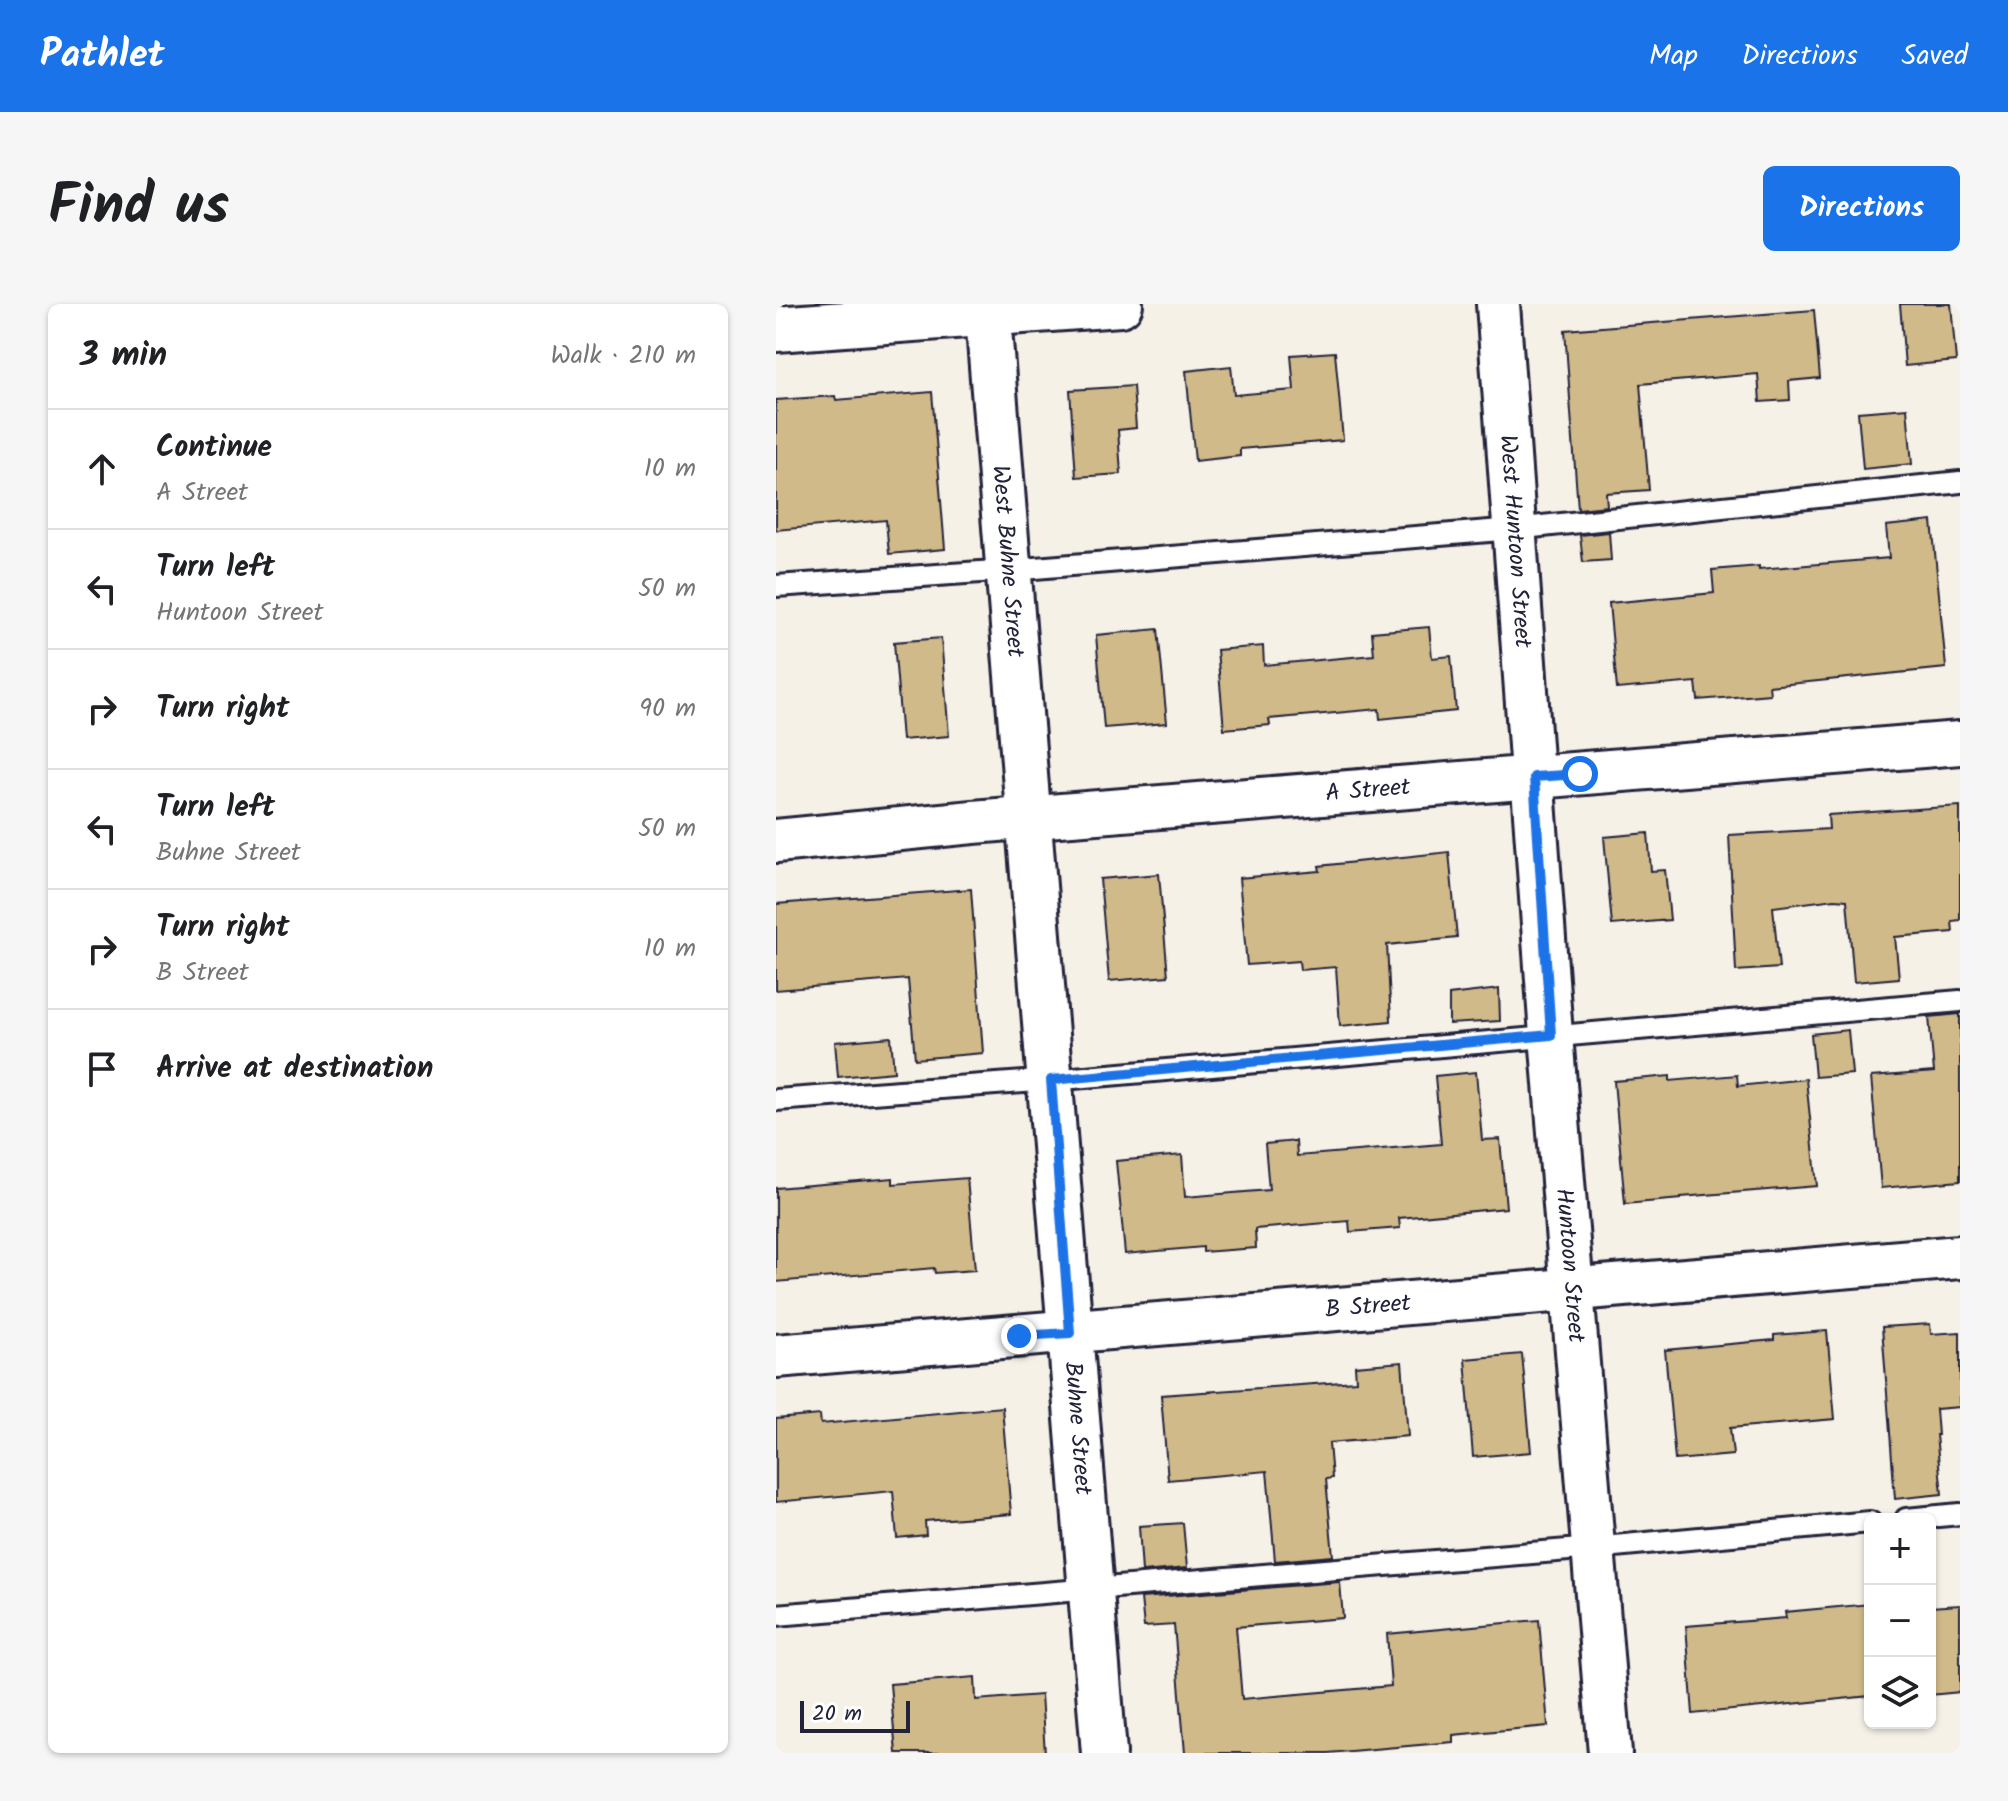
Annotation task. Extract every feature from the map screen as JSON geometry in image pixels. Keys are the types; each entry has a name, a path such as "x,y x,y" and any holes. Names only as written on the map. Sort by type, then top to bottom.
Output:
{"street":[{"path":"776,329 988,309 1120,304"},
{"name":"West Huntoon Street","path":"1498,304 1534,777"},
{"name":"West Buhne Street","path":"988,309 1030,818"},
{"name":"A Street","path":"776,841 1960,743"},
{"name":"Huntoon Street","path":"1534,777 1551,1035 1610,1753"},
{"name":"Buhne Street","path":"1030,818 1104,1753"},
{"name":"B Street","path":"776,1356 1960,1257"}],"lane":[{"path":"776,586 1514,529 1960,482"},
{"path":"776,1100 1051,1080 1960,1001"},
{"path":"1936,1516 1960,1514"},
{"path":"776,1615 1593,1548 1864,1523"}],"building":[{"path":"1900,304 1951,304 1956,361 1905,366"},
{"path":"1814,310 1820,378 1789,381 1790,400 1760,402 1758,374 1640,384 1649,490 1606,493 1607,506 1578,509 1565,330"},
{"path":"1335,352 1343,440 1240,449 1240,456 1195,461 1186,371 1231,366 1234,395 1294,390 1291,355"},
{"path":"1133,386 1136,428 1118,430 1121,474 1076,477 1070,390"},
{"path":"932,392 945,549 889,554 886,520 776,530 776,400 835,396 836,400"},
{"path":"1907,408 1912,464 1863,469 1858,412"},
{"path":"1932,521 1946,668 1769,686 1770,694 1698,700 1696,682 1617,689 1609,603 1714,593 1712,570 1889,558 1886,526"},
{"path":"1609,532 1611,560 1583,562 1580,535"},
{"path":"1429,627 1432,658 1451,656 1456,711 1380,719 1379,709 1269,719 1270,725 1224,729 1217,650 1263,646 1264,665 1374,655 1372,632"},
{"path":"1158,629 1167,723 1104,728 1096,635"},
{"path":"941,638 949,736 902,740 894,642"},
{"path":"1960,806 1960,920 1952,921 1953,932 1895,937 1899,978 1854,982 1847,900 1835,899 1773,907 1779,968 1736,971 1729,835 1829,829 1828,815"},
{"path":"1648,833 1651,871 1665,870 1670,920 1612,925 1604,837"},
{"path":"1449,852 1457,938 1387,945 1391,1021 1340,1026 1336,967 1300,970 1299,961 1247,965 1239,878 1320,871 1319,866"},
{"path":"1159,874 1168,976 1109,981 1100,879"},
{"path":"971,889 983,1053 915,1059 908,979 776,990 776,904"},
{"path":"1499,989 1500,1021 1449,1024 1449,995"},
{"path":"1960,1014 1960,1181 1881,1188 1871,1077 1934,1072 1929,1017"},
{"path":"1848,1030 1852,1074 1815,1077 1811,1034"},
{"path":"891,1037 894,1072 838,1077 835,1042"},
{"path":"1476,1072 1482,1140 1500,1139 1506,1208 1399,1218 1400,1228 1350,1232 1349,1221 1255,1229 1256,1248 1203,1252 1203,1247 1125,1254 1116,1161 1182,1155 1185,1197 1269,1190 1265,1144 1296,1141 1297,1156 1441,1144 1435,1076"},
{"path":"1737,1075 1738,1086 1806,1079 1817,1186 1625,1204 1614,1081 1670,1076 1670,1081"},
{"path":"893,1178 893,1184 967,1178 975,1270 935,1273 934,1268 776,1282 776,1188"},
{"path":"1930,1324 1931,1334 1960,1332 1960,1407 1936,1409 1942,1494 1895,1499 1882,1327"},
{"path":"1827,1331 1835,1419 1730,1428 1733,1455 1675,1460 1665,1350 1774,1340 1774,1335"},
{"path":"1522,1354 1531,1452 1473,1457 1465,1359"},
{"path":"1402,1362 1408,1436 1329,1443 1332,1478 1326,1479 1333,1556 1275,1561 1267,1471 1168,1480 1161,1395 1356,1381 1355,1366"},
{"path":"1002,1407 1011,1514 925,1521 926,1535 897,1538 893,1491 776,1502 776,1419 820,1415 821,1424"},
{"path":"1183,1523 1187,1568 1142,1572 1139,1526"},
{"path":"1340,1582 1343,1618 1236,1627 1242,1699 1391,1686 1387,1634 1539,1620 1548,1726 1453,1735 1453,1742 1328,1753 1185,1753 1174,1625 1144,1627 1141,1598"},
{"path":"1864,1605 1864,1697 1693,1714 1686,1626 1786,1618 1785,1612"},
{"path":"1960,1605 1960,1692 1936,1694 1936,1607"},
{"path":"975,1677 976,1700 1041,1695 1045,1753 896,1753 890,1684"}],"route":[{"path":"1019,1336 1070,1333 1051,1080 1551,1035 1534,777 1580,774"}]}
